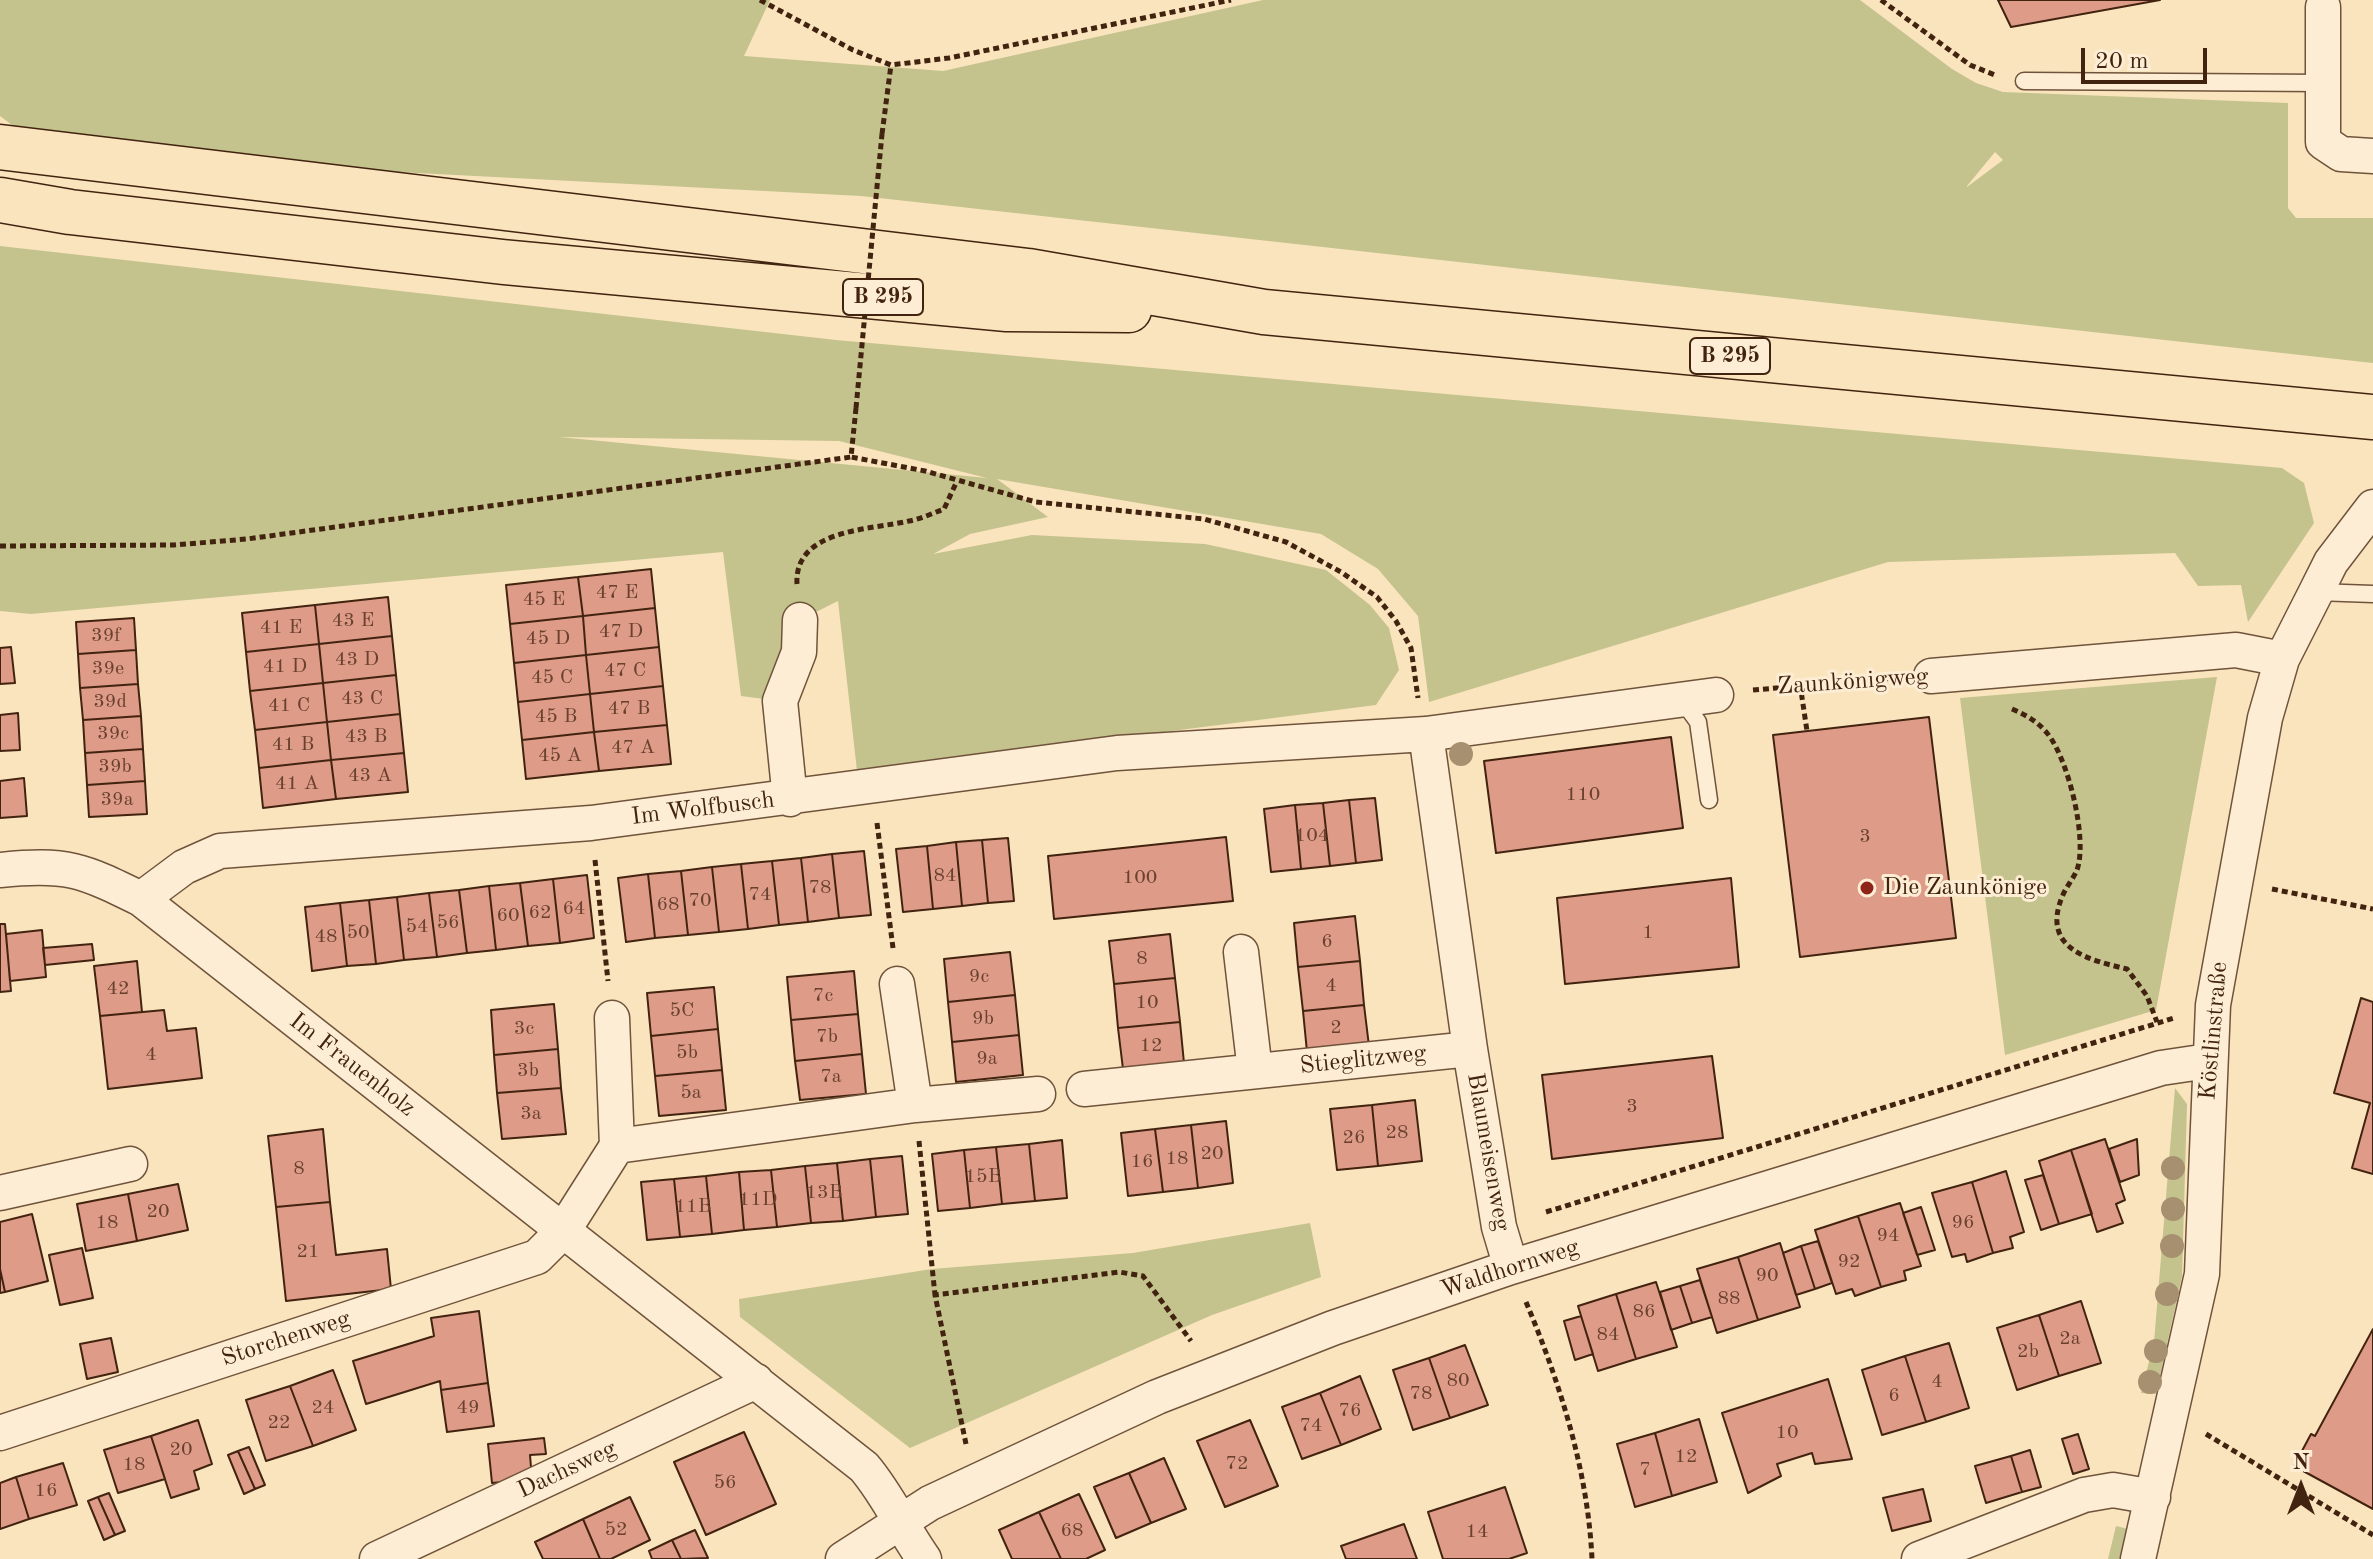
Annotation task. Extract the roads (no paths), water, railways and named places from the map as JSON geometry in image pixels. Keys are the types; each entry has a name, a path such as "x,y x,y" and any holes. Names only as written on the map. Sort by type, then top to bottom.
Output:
{"main road":[{"name":"B 295","path":"0,126 51,154"},
{"name":"B 295","path":"0,147 1028,271 1264,312 2373,417"},
{"name":"B 295","path":"0,200 70,212 503,262 991,308 1264,312"}],"street":[{"path":"2324,4 2323,142 2341,154 2373,156"},
{"name":"Köstlinstraße","path":"2138,1559 2202,1274 2208,1061 2213,1005 2265,718 2282,659 2331,562 2366,515"},
{"path":"790,799 780,701 799,652 800,620"},
{"name":"Zaunkönigweg","path":"1931,676 2236,650 2282,659"},
{"path":"1426,734 1716,695"},
{"name":"Im Wolfbusch","path":"141,899 184,867 220,851 591,823 790,799 1117,753 1426,734"},
{"name":"Blaumeisenweg","path":"1426,734 1470,1049 1499,1227 1511,1267"},
{"path":"0,870 44,865 84,871 141,899"},
{"name":"Im Frauenholz","path":"141,899 864,1467 885,1491 899,1524 924,1559"},
{"path":"1241,952 1255,1071"},
{"path":"897,984 915,1105"},
{"path":"563,1231 617,1146 612,1018"},
{"name":"Stieglitzweg","path":"1084,1089 1470,1049"},
{"name":"Waldhornweg","path":"843,1559 930,1503 1157,1397 1333,1328 1511,1267 2161,1068 2208,1061"},
{"path":"617,1146 915,1105 1038,1094"},
{"path":"0,1193 130,1164"},
{"name":"Storchenweg","path":"0,1433 537,1257 563,1231"},
{"name":"Dachsweg","path":"377,1559 756,1381"},
{"path":"1919,1559 2084,1495 2113,1490 2153,1497"}],"lane":[{"path":"2024,81 2323,83"},
{"path":"2316,592 2373,594"},
{"path":"1682,700 1698,722 1709,800"}],"place":[{"name":"Die Zaunkönige","path":"1867,888"}]}
